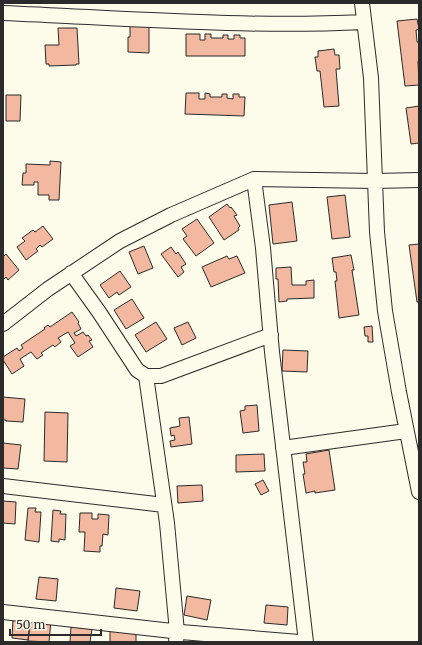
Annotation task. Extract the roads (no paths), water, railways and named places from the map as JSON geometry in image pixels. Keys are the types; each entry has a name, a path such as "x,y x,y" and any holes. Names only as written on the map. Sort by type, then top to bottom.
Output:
{"street":[{"path":"362,3 370,78 377,232 386,311 406,431 419,492"},
{"path":"3,13 262,25 364,22"},
{"path":"254,179 263,248 270,335 306,642"},
{"path":"3,324 48,289 120,241 171,215 254,179 375,181 419,180"},
{"path":"71,273 99,312 137,370 146,376 161,376 270,335"},
{"path":"146,376 164,505 176,637"},
{"path":"283,448 406,431"},
{"path":"3,486 164,505"},
{"path":"3,612 176,637 299,642"}]}
